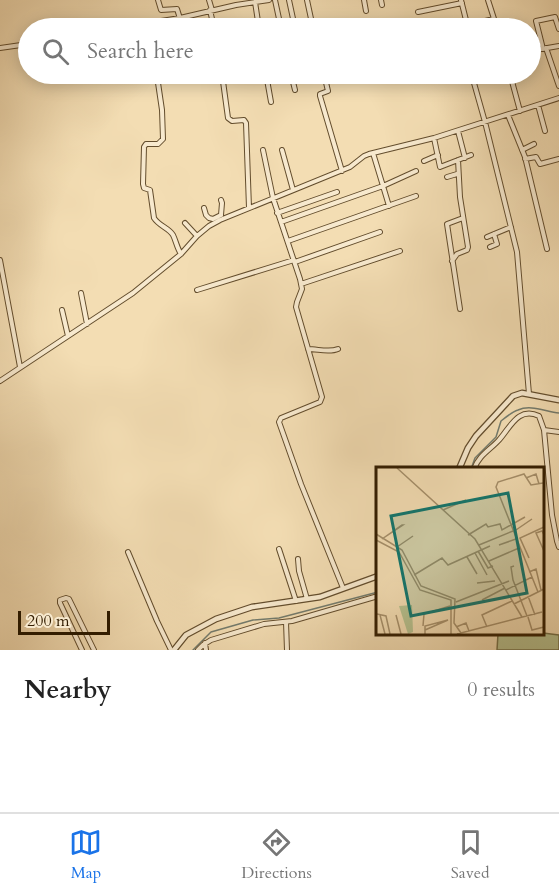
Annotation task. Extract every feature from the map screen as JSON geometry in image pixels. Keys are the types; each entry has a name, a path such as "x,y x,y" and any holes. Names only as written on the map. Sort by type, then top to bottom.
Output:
{"street":[{"path":"158,0 161,10 176,9 180,18 269,0"},
{"path":"209,0 212,18"},
{"path":"275,0 279,18"},
{"path":"289,0 293,18"},
{"path":"307,0 311,18"},
{"path":"364,0 366,11"},
{"path":"488,0 494,18"},
{"path":"418,12 462,1 465,18"},
{"path":"255,2 257,18"},
{"path":"541,20 555,17 559,29"},
{"path":"541,40 559,87"},
{"path":"0,48 18,45"},
{"path":"541,49 559,46"},
{"path":"158,84 163,139 161,143 146,144 144,147 144,188 150,190 154,218 171,233 181,254"},
{"path":"223,84 228,117 232,121 244,120 246,123 249,208"},
{"path":"268,84 271,102"},
{"path":"294,84 295,90"},
{"path":"326,84 328,91 322,92 320,96 342,171"},
{"path":"474,84 517,252 529,393"},
{"path":"513,84 520,111"},
{"path":"204,208 206,217 213,219 222,217 342,171 364,156 434,138 559,100"},
{"path":"538,105 545,130"},
{"path":"508,115 525,159 547,249"},
{"path":"458,131 465,158"},
{"path":"434,138 440,167"},
{"path":"522,150 534,144"},
{"path":"263,150 277,213 301,284 302,292 296,304 321,400 280,418 279,422 343,588"},
{"path":"282,150 293,190"},
{"path":"373,153 389,206"},
{"path":"424,161 438,155"},
{"path":"435,170 471,155"},
{"path":"525,159 536,157 540,164 559,159"},
{"path":"452,261 457,254 468,247 458,160"},
{"path":"280,222 383,186 416,171"},
{"path":"447,177 458,174"},
{"path":"277,213 337,192"},
{"path":"288,241 416,196"},
{"path":"221,200 222,217"},
{"path":"0,381 133,293 222,217"},
{"path":"460,309 447,224 463,218"},
{"path":"185,224 197,236"},
{"path":"487,237 511,227"},
{"path":"197,290 295,261 380,232"},
{"path":"490,247 497,244 494,234"},
{"path":"301,284 400,251"},
{"path":"0,260 20,367"},
{"path":"81,293 87,324"},
{"path":"62,310 68,336"},
{"path":"308,349 319,351 338,349"},
{"path":"459,467 476,436 508,401 519,393 559,400"},
{"path":"475,467 499,440 509,424 526,414 536,414 541,419 544,430 552,515 559,547"},
{"path":"544,430 559,432"},
{"path":"279,549 296,601"},
{"path":"128,552 157,621 172,650 186,635 216,619 252,607 320,597 376,577"},
{"path":"298,559 307,599"},
{"path":"198,650 205,643 264,624 300,619 376,597"},
{"path":"91,643 81,649 60,603 62,599 68,598 91,643 94,650"},
{"path":"71,626 80,622"},
{"path":"286,622 287,650"},
{"path":"78,642 88,638"},
{"path":"205,643 206,650"}],"green space":[{"path":"544,633 559,635 559,650 497,650 498,635 544,635"}],"waterway":[{"path":"472,467 475,458 496,437 501,421 511,413 523,408 559,413"},
{"path":"193,650 211,632 253,620 279,618 376,593"}]}
